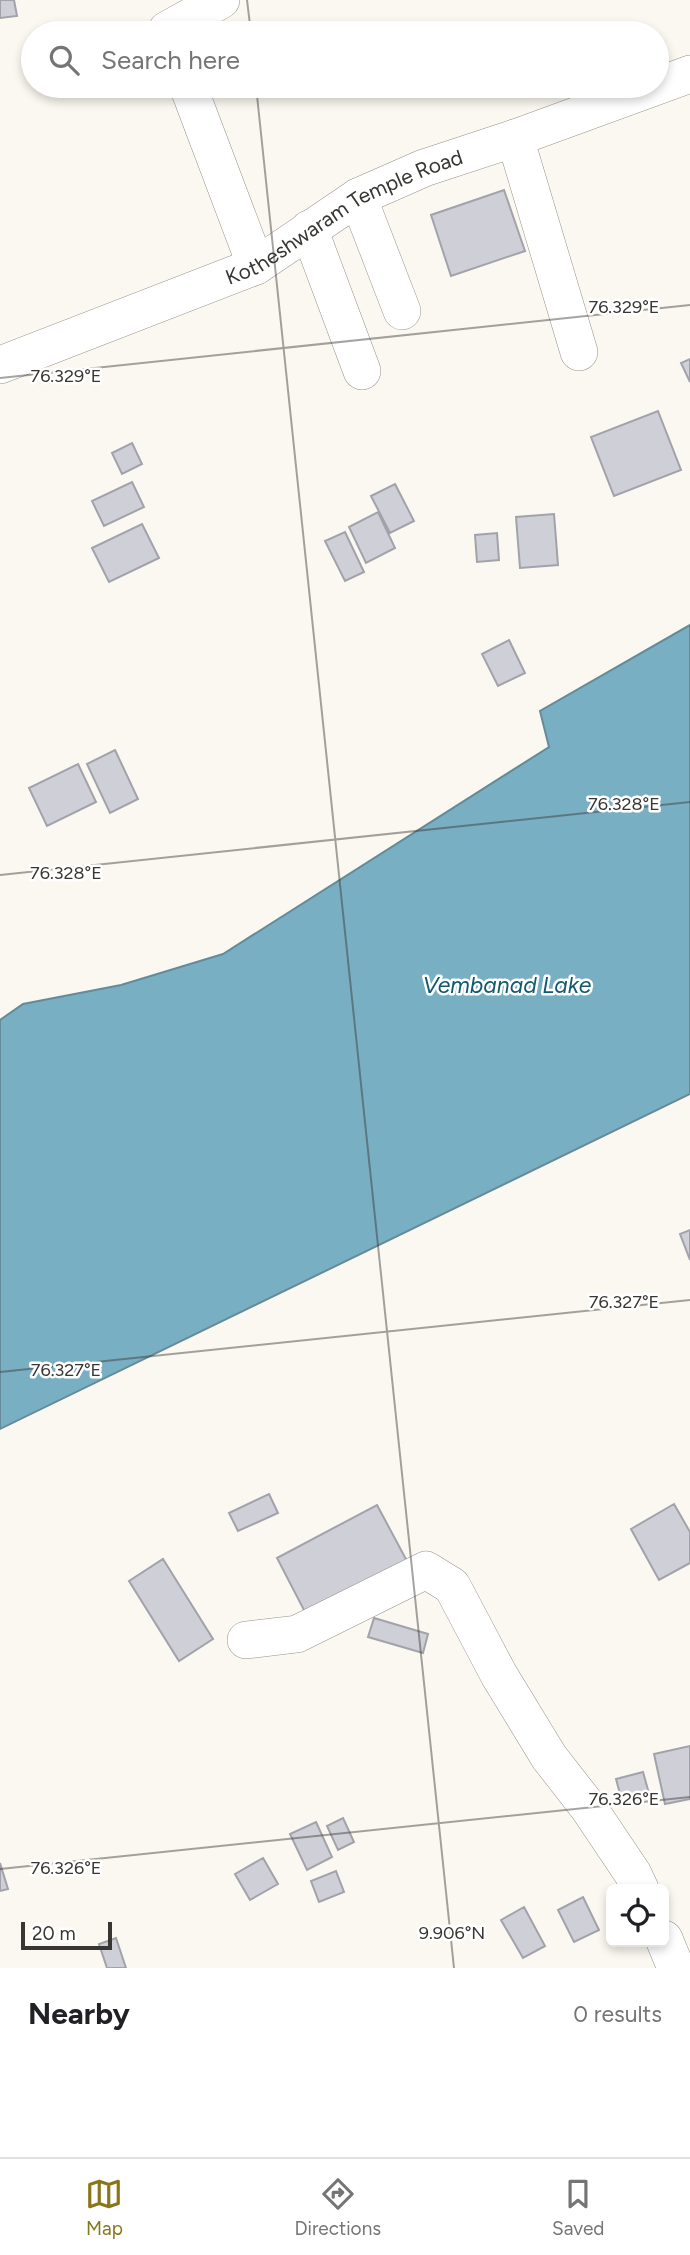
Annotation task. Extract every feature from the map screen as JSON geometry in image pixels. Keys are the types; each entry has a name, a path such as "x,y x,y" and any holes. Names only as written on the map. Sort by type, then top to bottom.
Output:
{"street":[{"path":"183,21 221,0"},
{"name":"Kotheshwaram Temple Road","path":"669,82 690,74"},
{"path":"193,98 256,265"},
{"name":"Kotheshwaram Temple Road","path":"0,365 256,265 358,197 424,168 624,98"},
{"path":"515,138 579,352"},
{"path":"358,197 402,311"},
{"path":"309,229 362,371"},
{"path":"246,1640 297,1634 426,1570 452,1586 499,1675 549,1757 588,1807 638,1884"},
{"path":"667,1947 676,1968"}],"water":[{"name":"Vembanad Lake","path":"690,625 690,1094 0,1429 0,1020 23,1004 121,985 223,954 549,747 540,711"}],"building":[{"path":"0,0 14,0 17,16 0,18"},
{"path":"504,190 525,251 451,276 431,215"},
{"path":"690,359 690,382 681,363"},
{"path":"658,411 681,470 614,496 591,437"},
{"path":"132,443 142,464 122,474 112,453"},
{"path":"132,482 144,507 104,526 92,501"},
{"path":"395,484 414,521 390,533 371,496"},
{"path":"378,512 395,548 366,563 349,527"},
{"path":"554,514 558,565 520,568 516,517"},
{"path":"142,524 159,558 109,582 92,548"},
{"path":"345,532 364,572 345,581 325,541"},
{"path":"497,533 499,560 477,562 475,535"},
{"path":"509,640 525,673 498,686 482,654"},
{"path":"115,750 138,799 110,813 87,764"},
{"path":"78,764 96,802 47,826 29,788"},
{"path":"690,1230 690,1260 680,1234"},
{"path":"269,1494 278,1513 238,1531 229,1513"},
{"path":"674,1504 690,1532 690,1563 659,1580 631,1529"},
{"path":"377,1505 407,1561 306,1614 277,1558"},
{"path":"163,1559 213,1639 179,1661 129,1581"},
{"path":"374,1618 428,1634 423,1653 368,1637"},
{"path":"690,1746 690,1799 665,1804 654,1754"},
{"path":"643,1772 650,1797 623,1805 616,1779"},
{"path":"343,1818 354,1842 338,1850 327,1826"},
{"path":"316,1822 332,1857 307,1870 290,1834"},
{"path":"263,1858 278,1884 250,1900 235,1874"},
{"path":"0,1863 8,1889 0,1891"},
{"path":"336,1871 344,1892 319,1902 311,1881"},
{"path":"583,1897 599,1930 574,1942 558,1910"},
{"path":"524,1907 545,1946 523,1958 501,1920"},
{"path":"116,1938 126,1968 107,1968 99,1944"}]}
